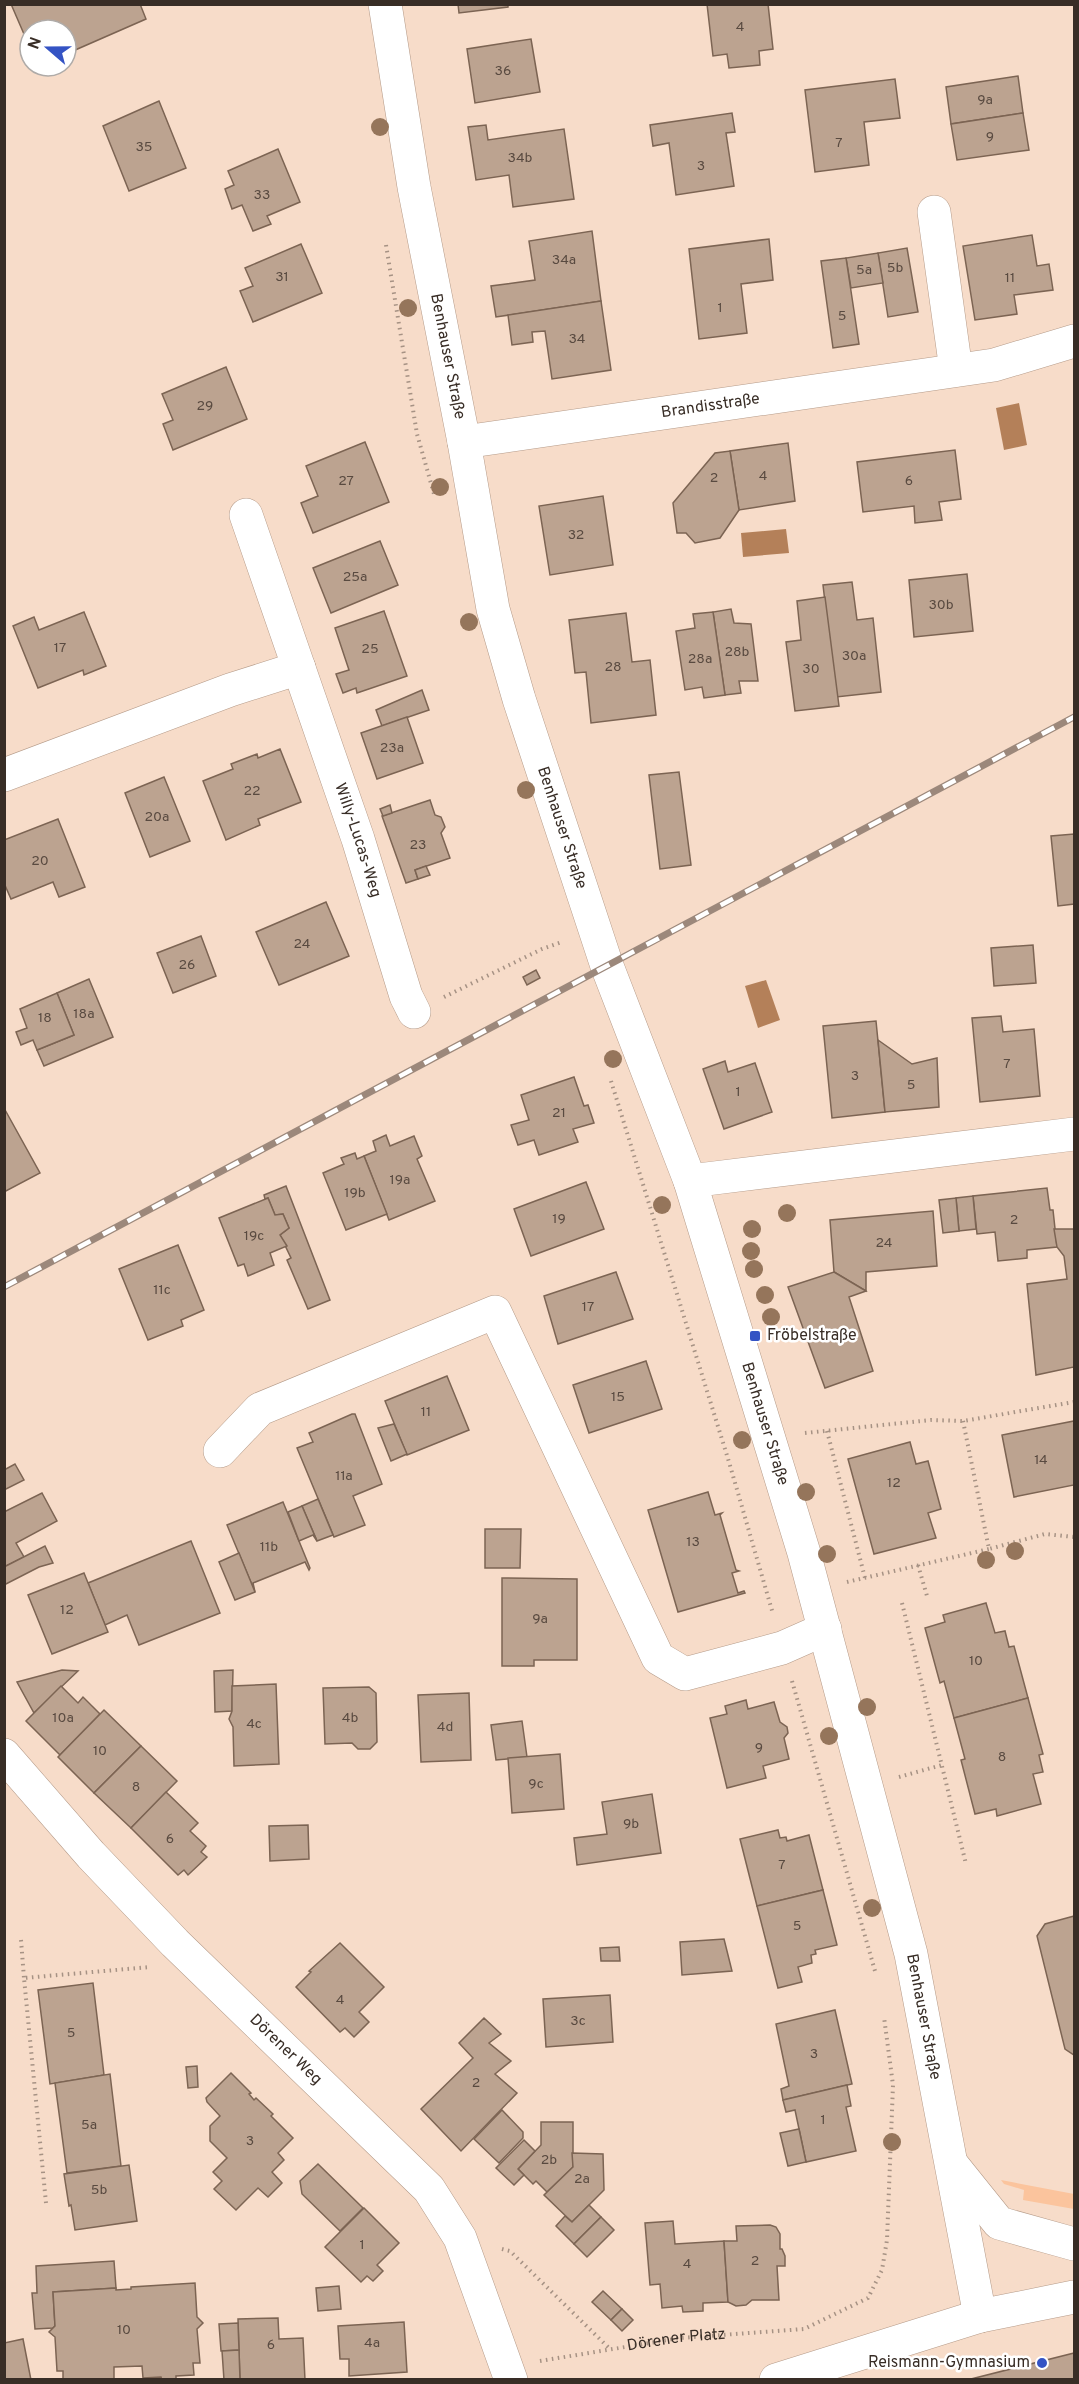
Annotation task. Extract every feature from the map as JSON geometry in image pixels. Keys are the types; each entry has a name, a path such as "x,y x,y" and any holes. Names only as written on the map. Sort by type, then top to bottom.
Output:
{"street":[{"name":"Benhauser Straße","path":"385,4 414,187 464,442 493,609 519,699 607,966 690,1181 825,1629 911,1954 980,2316"},
{"path":"934,212 956,370"},
{"name":"Brandisstraße","path":"464,442 994,365 1074,341"},
{"name":"Willy-Lucas-Weg","path":"246,515 358,839 406,996 414,1012"},
{"path":"4,776 230,690 299,668"},
{"path":"690,1181 1074,1134"},
{"path":"220,1451 261,1409 495,1312 658,1658 685,1674 782,1648 825,1629"},
{"name":"Dörener Weg","path":"8,1767 175,1943 429,2189 446,2212 460,2238 510,2373"},
{"path":"951,2163 999,2223 1074,2244"},
{"path":"776,2379 861,2355 980,2316 1074,2297"}],"path":[{"path":"385,239 417,434 437,503"},
{"path":"414,1012 542,949 566,940"},
{"path":"607,1070 729,1462 877,1976"},
{"path":"769,1442 805,1433 932,1420 963,1421 1074,1402"},
{"path":"963,1421 989,1549"},
{"path":"827,1431 865,1578"},
{"path":"845,1583 1045,1534 1074,1537"},
{"path":"918,1566 927,1596"},
{"path":"902,1603 966,1864"},
{"path":"895,1778 942,1765"},
{"path":"21,1940 46,2203"},
{"path":"24,1978 152,1967 175,1943"},
{"name":"Dörener Platz","path":"510,2373 610,2350 680,2338 804,2329 868,2298 882,2270 887,2240 893,2085 883,2009"},
{"path":"460,2238 510,2251 610,2350"}],"shaded area":[{"path":"1019,403 1027,445 1004,450 996,408"},
{"path":"786,529 789,553 743,557 741,533"},
{"path":"766,980 780,1020 758,1028 745,986"},
{"path":"1001,2180 1074,2194 1074,2209 1023,2200 1024,2190 1004,2184"}],"building":[{"path":"11,4 140,4 146,19 78,49 78,18 18,18 18,20"},
{"path":"458,4 508,4 508,7 459,13"},
{"path":"707,4 768,4 773,49 759,51 760,65 729,68 727,54 713,56"},
{"path":"531,39 540,92 475,103 467,49"},
{"path":"1018,76 1023,113 951,124 946,87"},
{"path":"895,79 900,118 864,122 869,165 815,172 805,90"},
{"path":"159,101 186,168 129,191 103,126"},
{"path":"732,113 735,132 726,133 734,186 676,195 669,143 653,146 650,125"},
{"path":"1023,113 1029,150 957,160 951,124"},
{"path":"486,125 488,140 564,129 574,199 513,207 509,175 476,180 468,127"},
{"path":"278,149 300,202 267,216 271,224 253,231 242,205 232,209 225,189 234,185 228,171"},
{"path":"592,231 601,301 496,317 491,286 535,280 529,241"},
{"path":"1032,235 1037,266 1049,264 1053,290 1014,295 1017,314 975,320 963,246"},
{"path":"769,239 773,280 741,284 747,333 699,339 689,249"},
{"path":"301,244 322,293 253,322 240,291 253,286 245,268"},
{"path":"907,248 918,312 888,317 878,253"},
{"path":"878,253 883,283 851,288 846,258"},
{"path":"846,258 859,344 833,348 821,261"},
{"path":"601,301 611,370 552,379 545,331 532,332 533,342 512,345 508,315"},
{"path":"226,367 247,419 173,450 163,424 173,420 162,394"},
{"path":"365,442 389,502 313,533 301,503 318,496 306,466"},
{"path":"788,443 795,501 739,510 730,451"},
{"path":"955,450 961,499 939,502 942,520 915,523 914,506 863,512 857,462"},
{"path":"730,451 739,510 720,538 695,543 686,533 677,533 673,503 715,453"},
{"path":"603,496 613,565 550,575 539,506"},
{"path":"380,541 398,585 331,613 313,568"},
{"path":"967,574 973,631 914,637 909,580"},
{"path":"852,582 857,620 873,618 881,692 836,697 823,585"},
{"path":"825,597 839,706 795,711 786,642 801,640 797,601"},
{"path":"731,609 734,623 751,624 758,681 739,681 741,693 725,695 713,612"},
{"path":"384,611 407,676 357,693 356,688 343,693 336,674 349,670 335,628"},
{"path":"84,612 106,666 84,675 83,670 38,688 13,626 34,617 39,630"},
{"path":"713,612 725,695 704,698 702,687 685,690 676,631 695,628 693,614"},
{"path":"626,613 632,662 650,660 656,715 591,723 586,672 575,673 569,620"},
{"path":"422,690 429,710 382,726 376,710"},
{"path":"407,717 423,763 377,779 361,733"},
{"path":"280,749 301,802 258,819 260,825 226,840 203,781 233,769 231,764 257,754 258,758"},
{"path":"679,772 691,865 660,869 649,775"},
{"path":"164,777 190,841 150,857 125,793"},
{"path":"430,800 435,815 441,817 445,827 441,833 450,858 415,870 418,879 406,883 382,816"},
{"path":"390,805 392,813 383,816 380,809"},
{"path":"58,819 85,887 59,897 53,882 11,899 4,883 4,840"},
{"path":"1074,834 1074,904 1058,906 1051,836"},
{"path":"426,866 430,875 418,879 415,870"},
{"path":"326,902 349,956 279,985 256,932"},
{"path":"201,936 216,976 173,993 157,953"},
{"path":"1033,945 1036,983 994,986 991,948"},
{"path":"536,970 540,978 527,985 523,977"},
{"path":"89,979 113,1037 44,1066 37,1050 74,1035 57,993"},
{"path":"57,993 74,1035 37,1050 33,1040 21,1045 16,1032 27,1028 20,1009"},
{"path":"1001,1016 1003,1032 1034,1029 1040,1096 980,1102 972,1018"},
{"path":"876,1021 885,1112 832,1118 823,1026"},
{"path":"878,1040 912,1064 937,1058 939,1107 885,1112"},
{"path":"725,1061 728,1072 755,1063 772,1112 724,1129 703,1069"},
{"path":"574,1077 584,1106 588,1105 594,1123 573,1129 578,1142 539,1155 534,1140 518,1145 511,1125 529,1120 521,1095"},
{"path":"4,1108 40,1173 4,1192"},
{"path":"386,1135 390,1146 414,1136 422,1156 417,1159 435,1201 389,1220 364,1156 376,1151 373,1141"},
{"path":"355,1153 357,1159 364,1156 387,1214 346,1230 323,1173 344,1164 341,1158"},
{"path":"586,1182 604,1229 531,1256 514,1209"},
{"path":"286,1186 330,1300 308,1309 287,1260 291,1258 280,1235 289,1228 283,1214 275,1215 268,1198 265,1199 264,1195"},
{"path":"1047,1188 1050,1210 1053,1210 1057,1247 1027,1250 1027,1258 998,1261 995,1232 977,1234 973,1196"},
{"path":"973,1196 976,1229 959,1231 956,1198"},
{"path":"268,1198 275,1215 283,1214 289,1228 280,1235 287,1246 270,1253 274,1265 248,1276 244,1264 238,1266 219,1218"},
{"path":"956,1198 959,1231 943,1233 939,1200"},
{"path":"933,1211 937,1266 866,1272 866,1291 834,1272 830,1220"},
{"path":"1054,1229 1074,1229 1074,1367 1036,1375 1027,1284 1067,1279 1064,1256 1057,1247"},
{"path":"178,1245 204,1310 181,1320 183,1326 148,1340 119,1269"},
{"path":"616,1272 633,1319 558,1344 544,1296"},
{"path":"834,1272 866,1291 849,1297 873,1371 825,1388 788,1287"},
{"path":"646,1361 662,1409 589,1433 573,1385"},
{"path":"447,1376 469,1430 407,1455 385,1401"},
{"path":"355,1414 382,1484 353,1496 365,1525 334,1537 297,1448 313,1442 309,1433"},
{"path":"1074,1421 1074,1485 1014,1497 1002,1435"},
{"path":"394,1424 407,1454 391,1461 378,1428"},
{"path":"910,1442 916,1464 928,1461 941,1509 928,1513 936,1538 874,1554 848,1459"},
{"path":"15,1464 24,1480 4,1490 4,1470"},
{"path":"708,1492 715,1515 722,1513 720,1515 736,1570 739,1571 732,1573 738,1593 744,1591 745,1593 678,1612 648,1510"},
{"path":"42,1493 57,1521 16,1543 24,1557 4,1567 4,1512"},
{"path":"318,1499 333,1535 317,1541 302,1506"},
{"path":"283,1502 310,1568 309,1570 305,1562 253,1583 255,1592 227,1525"},
{"path":"302,1506 317,1541 313,1535 299,1541 288,1512"},
{"path":"485,1529 521,1529 520,1568 485,1568"},
{"path":"191,1541 220,1613 139,1645 127,1615 105,1625 88,1583"},
{"path":"45,1546 53,1563 39,1567 4,1585 4,1567"},
{"path":"239,1553 255,1592 235,1600 219,1562"},
{"path":"84,1573 108,1632 52,1654 28,1595"},
{"path":"502,1578 577,1579 577,1660 534,1660 534,1666 502,1666"},
{"path":"986,1603 995,1633 1005,1631 1009,1647 1014,1646 1028,1698 954,1718 944,1681 940,1683 925,1628 945,1622 943,1615"},
{"path":"62,1670 78,1671 34,1713 17,1682"},
{"path":"233,1670 232,1711 215,1712 214,1671"},
{"path":"276,1684 279,1764 234,1766 233,1727 229,1719 232,1711 232,1686"},
{"path":"61,1686 78,1703 83,1697 100,1714 60,1755 26,1721"},
{"path":"369,1687 376,1693 377,1742 370,1749 358,1749 352,1743 325,1744 323,1688"},
{"path":"469,1693 471,1760 421,1762 418,1695"},
{"path":"1028,1698 1043,1754 1039,1755 1043,1772 1033,1774 1041,1804 997,1816 996,1809 975,1814 961,1760 965,1759 954,1718"},
{"path":"746,1700 748,1709 774,1702 780,1722 787,1727 788,1733 784,1738 789,1759 763,1766 766,1778 727,1788 710,1718 727,1714 725,1706"},
{"path":"104,1710 141,1746 94,1793 58,1757"},
{"path":"522,1721 527,1757 496,1760 491,1725"},
{"path":"141,1746 177,1781 131,1828 94,1793"},
{"path":"560,1754 564,1809 512,1813 508,1758"},
{"path":"166,1792 198,1823 190,1831 206,1846 201,1852 207,1857 188,1875 184,1870 178,1875 131,1828"},
{"path":"652,1794 661,1853 577,1865 574,1838 607,1834 602,1802"},
{"path":"308,1825 309,1859 270,1861 269,1826"},
{"path":"778,1830 780,1838 786,1837 787,1841 809,1835 823,1890 757,1906 740,1839"},
{"path":"823,1890 837,1945 815,1950 816,1954 811,1955 812,1963 798,1967 802,1982 778,1988 757,1906"},
{"path":"1074,1916 1074,2055 1065,2049 1037,1936 1045,1924"},
{"path":"724,1939 732,1971 682,1975 680,1942"},
{"path":"340,1943 384,1987 359,2012 369,2022 354,2037 345,2028 340,2032 296,1987 311,1972 309,1971"},
{"path":"619,1947 620,1961 601,1961 600,1948"},
{"path":"93,1983 104,2075 50,2084 38,1990"},
{"path":"610,1995 613,2042 546,2047 543,1999"},
{"path":"835,2010 852,2084 783,2100 781,2089 789,2086 776,2024"},
{"path":"484,2018 501,2034 489,2043 511,2061 495,2074 517,2093 461,2151 421,2109 473,2058 459,2043"},
{"path":"197,2066 198,2087 188,2088 186,2067"},
{"path":"231,2073 251,2093 249,2094 254,2100 256,2098 273,2114 271,2116 293,2138 278,2153 284,2160 272,2172 282,2183 268,2197 258,2188 236,2210 214,2189 222,2181 213,2172 227,2158 210,2141 210,2126 220,2116 206,2098"},
{"path":"110,2074 121,2166 67,2173 55,2083"},
{"path":"847,2085 851,2106 846,2107 856,2151 806,2162 795,2110 786,2112 783,2100"},
{"path":"502,2110 523,2132 523,2138 499,2163 474,2139"},
{"path":"541,2122 573,2122 573,2167 547,2192 536,2181 533,2184 518,2169 541,2145"},
{"path":"799,2129 806,2162 788,2166 780,2133"},
{"path":"524,2140 535,2151 518,2169 524,2175 514,2185 496,2168"},
{"path":"572,2153 603,2154 604,2190 572,2222 544,2195 573,2167"},
{"path":"318,2164 363,2208 340,2231 302,2194 300,2181"},
{"path":"129,2165 137,2221 75,2230 64,2174"},
{"path":"589,2205 601,2217 574,2244 556,2226 565,2216 572,2222"},
{"path":"364,2208 399,2243 377,2265 383,2271 373,2281 367,2276 361,2282 325,2247"},
{"path":"601,2217 614,2230 587,2257 574,2244"},
{"path":"673,2221 675,2244 724,2241 728,2302 703,2303 703,2311 683,2312 682,2306 662,2308 660,2284 650,2285 645,2223"},
{"path":"770,2225 776,2227 780,2234 780,2249 785,2256 785,2266 777,2266 779,2300 752,2300 746,2305 736,2306 728,2302 724,2241 737,2241 736,2226"},
{"path":"114,2261 116,2288 53,2292 55,2326 35,2329 32,2293 37,2293 36,2266"},
{"path":"195,2283 197,2317 203,2323 197,2329 200,2363 193,2363 194,2375 176,2376 176,2380 162,2380 161,2377 143,2378 142,2366 114,2367 114,2379 63,2380 63,2371 57,2371 55,2337 49,2332 55,2326 53,2292 116,2288 116,2290"},
{"path":"339,2286 341,2309 318,2311 316,2288"},
{"path":"603,2291 622,2309 611,2320 592,2302"},
{"path":"622,2309 633,2320 622,2331 611,2320"},
{"path":"278,2318 279,2339 303,2338 305,2380 240,2380 238,2319"},
{"path":"404,2322 407,2372 349,2376 349,2359 340,2359 338,2326"},
{"path":"238,2323 239,2350 221,2351 219,2324"},
{"path":"23,2339 31,2380 4,2380 4,2343"},
{"path":"239,2350 240,2380 224,2380 222,2351"},
{"name":"Reismann-Gymnasium","path":"1074,2353 1074,2380 967,2380"}],"railway":[{"path":"4,1287 1074,717"}],"place":[{"name":"Fröbelstraße","path":"755,1336"},
{"name":"Reismann-Gymnasium","path":"1042,2363"}]}
